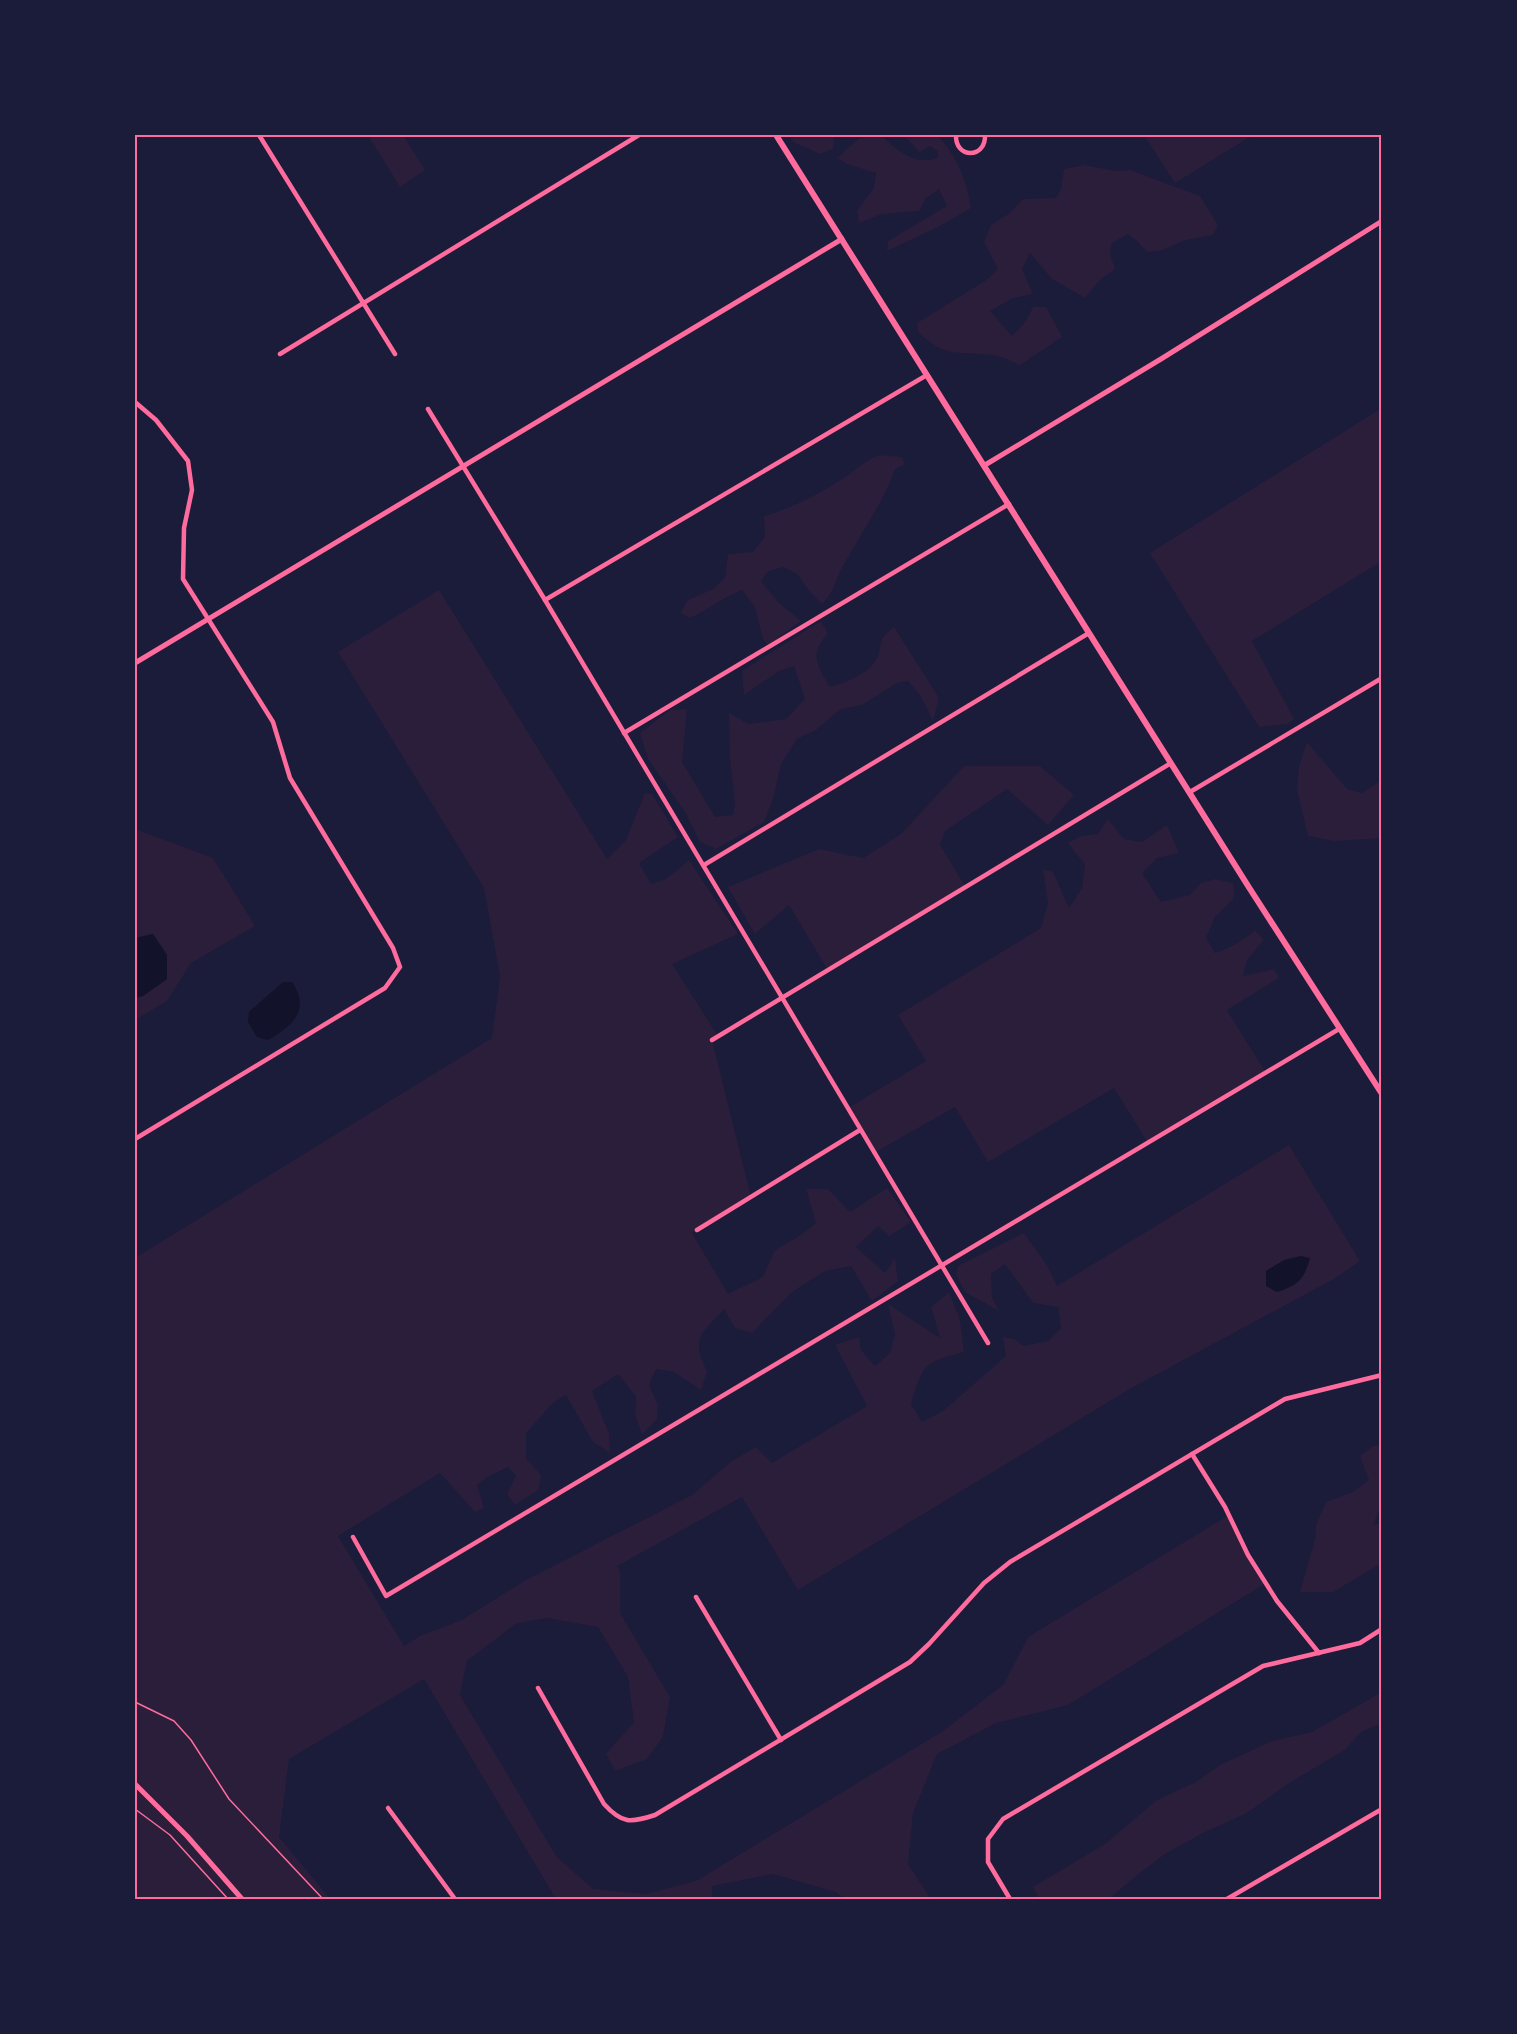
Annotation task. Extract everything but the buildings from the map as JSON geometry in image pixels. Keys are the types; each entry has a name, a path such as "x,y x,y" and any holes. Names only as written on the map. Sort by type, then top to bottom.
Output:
{"main road":[{"path":"776,135 1382,1094"}],"street":[{"path":"260,135 395,354"},
{"path":"279,354 639,135"},
{"path":"956,135 958,147 971,153 983,146 985,135"},
{"path":"985,465 1382,221"},
{"path":"135,663 842,239"},
{"path":"545,600 927,375"},
{"path":"135,402 156,420 188,461 192,490 184,528 183,579 273,722 290,778 393,948 400,967 385,988 135,1139"},
{"path":"428,409 704,865 988,1343"},
{"path":"624,733 1009,504"},
{"path":"704,865 1089,633"},
{"path":"1190,792 1382,678"},
{"path":"712,1040 1171,763"},
{"path":"353,1537 386,1596 1339,1029"},
{"path":"697,1230 860,1130"},
{"path":"538,1688 604,1804 614,1815 634,1822 655,1815 910,1662 984,1583 1010,1562 1285,1399 1382,1375"},
{"path":"1192,1454 1225,1507 1248,1555 1277,1601 1319,1653"},
{"path":"696,1597 781,1740"},
{"path":"1010,1899 988,1862 988,1839 1003,1819 1263,1666 1360,1642 1382,1629"},
{"path":"135,1784 187,1836 242,1899"},
{"path":"388,1808 455,1899"},
{"path":"1227,1899 1382,1809"}],"path":[{"path":"135,1702 174,1721 191,1740 230,1799 323,1899"},
{"path":"135,1809 170,1835 228,1899"}],"shaded area":[{"path":"368,135 403,135 425,170 400,187"},
{"path":"789,135 834,135 833,149 820,154 793,142"},
{"path":"863,135 881,135 899,151 915,159 930,160 938,157 938,151 930,146 919,152 904,135 937,135 944,142 960,169 971,208 938,227 887,251 888,241 947,206 939,189 926,198 919,211 882,214 859,223 857,211 874,188 876,173 847,164 837,158"},
{"path":"1144,135 1253,135 1175,183"},
{"path":"1084,165 1116,171 1130,170 1200,196 1218,225 1213,235 1185,240 1163,250 1147,252 1128,234 1112,243 1110,254 1115,269 1100,280 1085,298 1052,279 1030,253 1022,269 1033,294 1013,298 990,311 1012,336 1026,321 1033,307 1046,307 1062,337 1020,365 996,356 945,350 928,341 918,332 917,323 988,279 998,269 984,242 991,225 1010,213 1023,199 1056,198 1061,189 1064,169"},
{"path":"1382,408 1382,561 1252,641 1294,719 1288,724 1259,727 1150,553"},
{"path":"879,455 902,457 905,464 895,469 878,506 844,564 830,594 822,604 797,574 783,567 767,572 761,581 779,603 801,621 768,645 763,639 755,607 742,590 690,618 680,613 688,600 713,589 725,578 728,554 753,552 765,537 764,516 786,509 818,493"},
{"path":"439,590 607,859 626,840 645,793 652,794 678,837 639,863 651,884 666,879 689,860 738,934 672,964 718,1036 712,1040 751,1197 692,1233 728,1294 763,1277 775,1250 816,1223 806,1189 828,1189 850,1212 887,1188 911,1222 889,1236 878,1226 856,1247 885,1273 895,1258 898,1281 872,1301 851,1266 825,1271 792,1292 752,1333 735,1328 724,1309 704,1331 699,1343 699,1350 707,1371 701,1390 674,1372 656,1369 649,1385 658,1405 657,1419 642,1434 635,1415 636,1397 618,1374 592,1391 609,1434 610,1453 593,1442 566,1395 553,1403 526,1433 526,1458 541,1475 538,1490 515,1505 507,1494 516,1476 508,1467 477,1485 484,1508 475,1512 440,1473 338,1536 404,1646 420,1636 462,1620 526,1580 692,1495 732,1461 756,1447 772,1463 867,1406 835,1345 859,1337 861,1350 875,1366 890,1353 895,1334 888,1304 940,1338 931,1307 949,1292 960,1320 964,1352 940,1359 927,1367 922,1373 911,1404 922,1422 943,1411 1006,1356 1003,1337 1014,1339 1024,1346 1048,1341 1061,1328 1058,1307 1033,1303 1005,1264 991,1274 992,1297 999,1311 965,1292 956,1274 958,1266 1024,1233 1047,1265 1057,1286 1289,1145 1360,1261 1332,1280 1128,1390 798,1590 742,1497 617,1566 620,1570 620,1613 670,1697 663,1737 647,1759 615,1771 606,1754 634,1722 628,1677 598,1627 547,1618 517,1623 467,1661 460,1695 556,1856 593,1889 646,1894 696,1881 943,1731 1004,1684 1028,1637 1229,1515 1248,1555 1266,1583 1068,1705 996,1723 937,1754 913,1813 908,1864 931,1899 845,1899 836,1892 773,1874 712,1886 712,1899 556,1899 424,1679 289,1759 279,1837 330,1899 135,1899 135,1258 492,1038 500,977 484,888 338,652"},
{"path":"821,621 828,634 818,648 817,660 830,687 867,670 879,654 884,636 894,627 939,698 933,721 920,695 908,681 897,683 862,705 841,709 816,730 797,739 781,764 773,799 764,822 716,849 700,842 685,812 648,759 640,733 670,710 687,709 682,762 715,817 733,815 735,802 730,760 729,713 749,724 786,719 805,699 794,666 779,671 744,695 742,671"},
{"path":"1307,742 1347,789 1362,793 1382,780 1382,838 1335,841 1308,836 1297,790 1299,766"},
{"path":"964,766 1040,766 1074,795 1048,825 1007,789 945,831 940,845 965,886 827,969 789,905 755,934 728,887 819,849 863,858 901,834"},
{"path":"1108,819 1124,839 1142,842 1167,825 1179,853 1157,858 1142,873 1161,902 1190,895 1201,883 1215,879 1233,883 1234,898 1215,917 1206,938 1215,953 1236,944 1255,930 1264,940 1247,960 1243,976 1274,969 1279,978 1227,1010 1266,1073 1148,1143 1114,1088 988,1162 955,1107 874,1153 848,1108 926,1061 898,1015 1041,928 1048,903 1043,869 1053,872 1069,908 1082,888 1085,865 1068,843 1081,836 1098,834"},
{"path":"135,829 213,858 255,926 191,963 167,1001 135,1020 135,998 143,996 167,979 167,955 153,934 135,938"},
{"path":"153,934 167,955 167,979 143,996 135,998 135,938"},
{"path":"283,982 292,982 297,992 300,1001 296,1017 285,1029 268,1040 257,1037 248,1022 249,1012"},
{"path":"1301,1256 1310,1258 1299,1281 1277,1292 1266,1286 1266,1271 1284,1260"},
{"path":"1382,1445 1382,1503 1373,1525 1382,1523 1382,1563 1333,1592 1300,1592 1316,1536 1316,1525 1326,1502 1353,1492 1369,1480 1360,1456 1373,1446"},
{"path":"1382,1692 1382,1723 1361,1732 1345,1750 1289,1783 1247,1813 1165,1854 1109,1899 1039,1899 1033,1887 1105,1844 1157,1800 1194,1783 1222,1764 1272,1741 1312,1732"}]}
